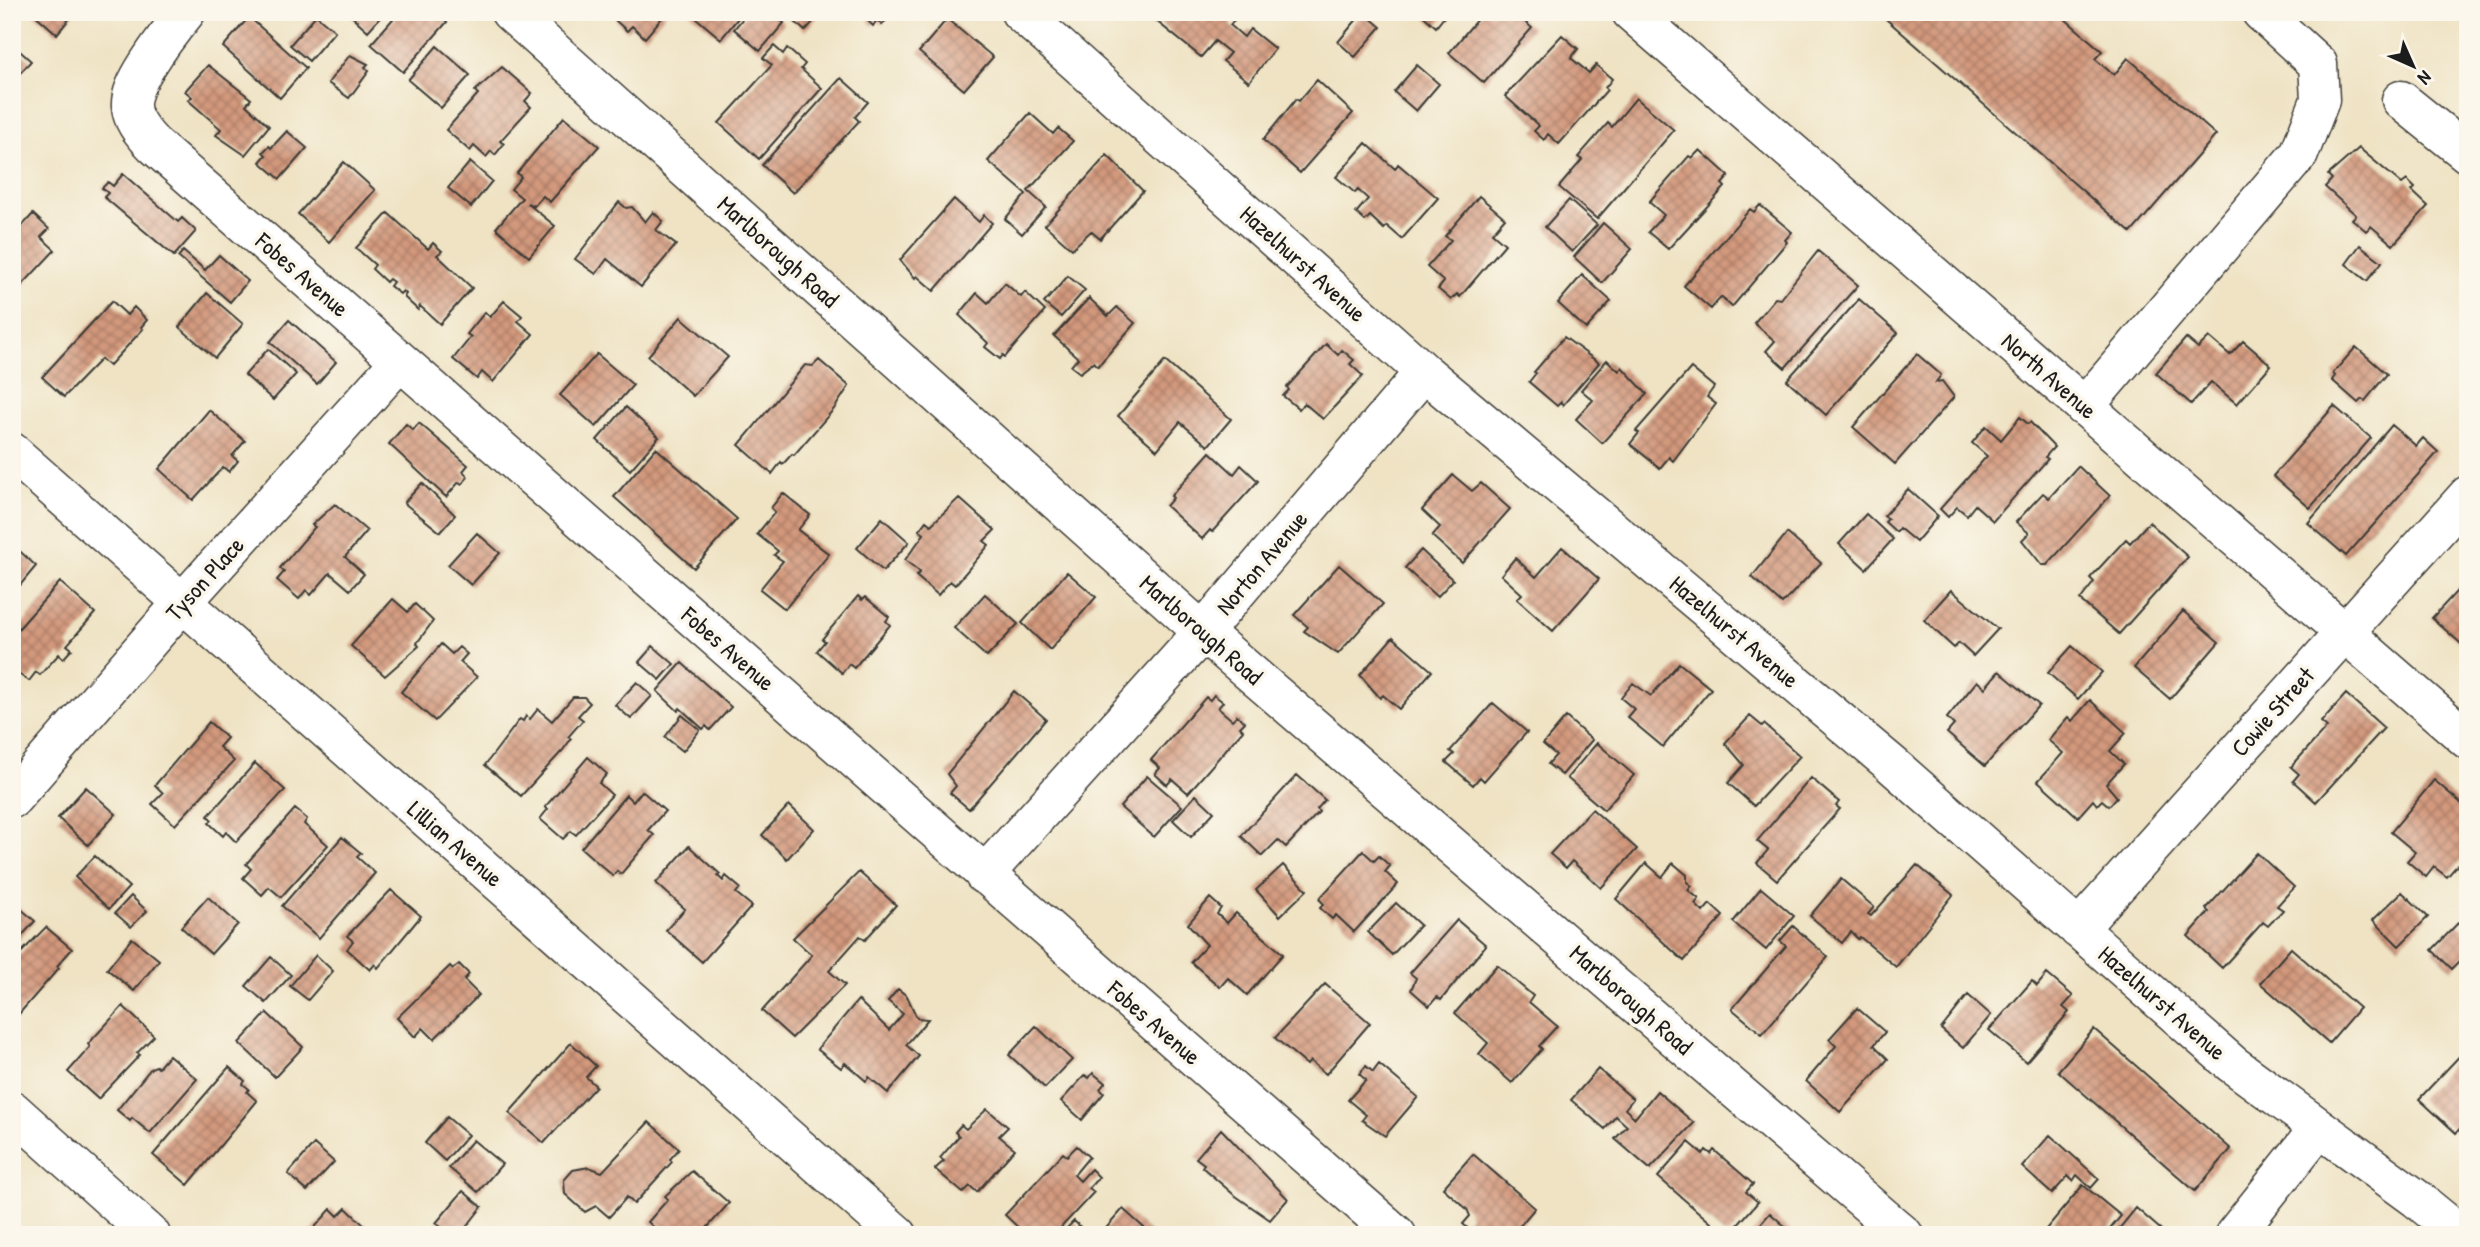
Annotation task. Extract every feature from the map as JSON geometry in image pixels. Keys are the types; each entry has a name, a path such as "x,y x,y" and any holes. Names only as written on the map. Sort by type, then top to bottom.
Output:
{"street":[{"name":"Marlborough Road","path":"510,12 1203,632 1903,1235"},
{"name":"Hazelhurst Avenue","path":"1020,12 1424,372 1890,763 2232,1064 2461,1235"},
{"name":"North Avenue","path":"1631,12 2468,740"},
{"path":"2084,407 2299,154 2320,100 2318,64 2261,12"},
{"name":"Fobes Avenue","path":"176,25 131,91 131,111 138,129 984,875 1397,1235"},
{"path":"2401,100 2468,154"},
{"name":"Tyson Place","path":"12,799 182,603 400,361"},
{"name":"Norton Avenue","path":"984,875 1203,632 1424,372"},
{"name":"Lillian Avenue","path":"12,452 898,1235"},
{"name":"Cowie Street","path":"2078,929 2468,495"},
{"path":"12,1110 151,1235"},
{"path":"2234,1235 2319,1128"}],"building":[{"path":"32,12 75,12 57,34"},
{"path":"347,12 385,12 368,31"},
{"path":"399,12 436,12 447,22 403,72 371,44"},
{"path":"615,12 667,12 645,38 632,26 627,31 615,20 619,16"},
{"path":"689,12 743,12 721,39"},
{"path":"748,12 772,12 784,23 760,51 734,29"},
{"path":"784,12 822,12 805,31"},
{"path":"869,12 893,12 882,25 877,20 873,26 868,21 873,16"},
{"path":"1153,12 1237,12 1239,14 1230,25 1244,37 1250,29 1275,49 1249,82 1223,61 1230,53 1215,41 1201,57 1150,16"},
{"path":"1363,12 1381,27 1355,57 1338,42"},
{"path":"1419,12 1448,12 1436,27"},
{"path":"1483,12 1519,12 1517,15 1532,28 1484,83 1449,53"},
{"path":"1878,12 2057,12 2102,51 2095,59 2114,75 2128,58 2216,135 2131,233"},
{"path":"316,15 335,31 309,61 290,45"},
{"path":"249,17 306,68 280,98 223,47"},
{"path":"947,19 993,57 964,90 919,52"},
{"path":"1562,35 1578,49 1571,58 1589,73 1596,65 1612,79 1605,88 1607,90 1559,144 1548,134 1544,140 1534,131 1539,126 1505,96"},
{"path":"12,44 31,61 12,82"},
{"path":"437,46 470,75 441,108 408,80"},
{"path":"774,46 783,54 787,48 805,64 801,69 822,88 759,159 719,123 772,65 763,58"},
{"path":"350,55 368,64 365,67 369,71 349,98 328,83"},
{"path":"208,65 251,99 246,105 269,126 245,155 216,135 221,129 188,100 192,97 185,91"},
{"path":"1417,65 1439,84 1416,111 1394,92"},
{"path":"502,67 532,93 525,101 531,107 500,141 504,144 495,155 491,151 486,157 474,146 470,151 446,130 478,94 475,91"},
{"path":"841,78 868,102 855,117 859,121 793,193 762,165"},
{"path":"1317,80 1353,113 1300,173 1263,140 1296,99 1299,101"},
{"path":"1636,98 1674,130 1597,219 1559,187 1582,160 1578,157 1608,123 1612,127"},
{"path":"1030,113 1053,134 1058,128 1073,141 1028,191 1046,207 1022,234 1005,219 1026,194 988,161"},
{"path":"564,117 599,146 550,202 543,196 534,206 527,203 555,226 529,257 496,228 522,198 511,189 521,177 517,173"},
{"path":"287,131 307,148 280,179 260,162 266,155 263,152 269,146 271,148"},
{"path":"1366,143 1395,169 1398,164 1438,198 1402,239 1387,226 1384,229 1370,216 1365,221 1356,213 1368,199 1358,190 1355,193 1336,177"},
{"path":"2359,148 2402,184 2407,180 2415,188 2412,191 2428,206 2393,245 2371,226 2366,231 2352,219 2356,215 2325,187 2332,179 2328,175"},
{"path":"1700,150 1729,176 1722,184 1725,187 1668,249 1648,232 1664,215 1649,202 1689,156 1692,158"},
{"path":"1107,155 1143,191 1100,239 1091,231 1072,249 1045,225"},
{"path":"344,162 375,190 329,242 298,214"},
{"path":"470,162 492,181 471,207 448,188"},
{"path":"123,174 178,222 182,218 196,231 174,256 104,197 108,193 102,188 108,182 113,186"},
{"path":"1479,196 1505,218 1492,233 1505,244 1460,297 1457,294 1451,300 1438,289 1444,282 1427,267 1451,240 1445,236"},
{"path":"954,199 979,222 984,215 992,223 934,291 917,276 915,278 900,260"},
{"path":"1569,200 1597,225 1572,252 1545,227"},
{"path":"619,202 626,208 632,207 645,222 653,212 663,221 656,230 676,245 641,287 607,259 596,274 575,259"},
{"path":"1760,205 1792,232 1785,240 1787,242 1732,307 1721,297 1711,309 1684,286 1750,209 1754,212"},
{"path":"388,213 428,249 433,243 442,251 437,255 472,288 440,324 420,306 418,310 404,297 406,294 403,291 400,294 390,286 393,282 389,279 386,282 372,269 375,265 356,248"},
{"path":"33,214 49,229 41,237 55,250 12,296 12,237"},
{"path":"1603,223 1632,249 1602,283 1574,257"},
{"path":"2360,245 2382,262 2367,281 2346,264"},
{"path":"183,251 205,270 219,255 248,281 230,302 178,257"},
{"path":"1818,251 1858,285 1785,368 1766,351 1775,341 1754,323 1775,298 1780,299"},
{"path":"1582,275 1611,301 1586,329 1558,303"},
{"path":"1068,276 1085,290 1061,317 1044,303"},
{"path":"1005,283 1021,297 1025,292 1045,311 1005,357 1003,355 1000,359 985,347 988,343 959,315 977,293 988,303"},
{"path":"207,293 243,324 215,358 179,327"},
{"path":"1089,298 1108,316 1117,307 1135,323 1098,366 1094,362 1080,373 1071,366 1078,358 1054,336"},
{"path":"1859,299 1898,333 1826,415 1787,380"},
{"path":"112,301 127,315 134,307 147,320 141,327 143,329 109,366 101,359 64,397 42,377"},
{"path":"504,301 522,316 518,321 533,334 493,382 482,372 477,379 453,359 471,337 467,334 485,312 490,317"},
{"path":"681,317 728,357 693,396 648,356"},
{"path":"289,320 336,362 317,384 270,342"},
{"path":"1564,337 1599,363 1563,405 1561,402 1557,406 1529,382 1536,373 1534,372"},
{"path":"2209,337 2230,355 2243,341 2271,365 2237,404 2211,382 2191,404 2156,373 2186,338 2198,348"},
{"path":"1326,344 1338,355 1342,350 1354,360 1350,364 1363,376 1323,419 1304,403 1299,409 1283,396 1289,390 1287,387"},
{"path":"2356,347 2387,374 2365,401 2362,399 2358,403 2332,380 2335,376 2333,373"},
{"path":"268,349 296,374 273,400 245,375"},
{"path":"597,354 633,385 596,427 560,395"},
{"path":"1917,354 1941,375 1936,382 1942,381 1954,397 1895,464 1853,427"},
{"path":"819,360 849,386 834,409 794,455 783,464 781,462 772,474 739,445 805,365 813,366"},
{"path":"1607,360 1619,371 1622,367 1647,394 1602,443 1576,419 1593,400 1581,390"},
{"path":"1165,361 1231,419 1208,446 1180,422 1157,450 1118,416"},
{"path":"1691,368 1714,387 1707,397 1716,404 1673,461 1669,457 1660,468 1630,444 1639,433 1636,431"},
{"path":"2334,406 2371,438 2310,508 2273,476"},
{"path":"626,407 659,437 630,470 597,440"},
{"path":"209,410 245,441 232,456 238,461 229,472 223,467 193,500 159,469"},
{"path":"2020,417 2028,424 2030,422 2054,447 2045,457 2048,459 1993,521 1975,505 1967,515 1957,507 1948,517 1940,509 1987,456 1972,443 1986,426 2001,440"},
{"path":"419,423 468,465 463,471 468,477 462,484 459,482 446,497 389,444 406,424 413,430"},
{"path":"2392,425 2416,446 2423,438 2438,452 2346,556 2308,523"},
{"path":"656,448 737,519 694,568 614,497"},
{"path":"1210,452 1234,474 1241,465 1258,481 1212,532 1210,530 1202,539 1166,506 1173,498 1171,496"},
{"path":"2078,466 2110,496 2047,565 2042,565 2022,540 2029,533 2016,522 2043,493 2049,498"},
{"path":"1453,475 1472,491 1481,483 1510,509 1462,563 1432,536 1440,527 1422,510"},
{"path":"422,483 455,515 440,532 404,503"},
{"path":"1908,489 1938,516 1916,542 1899,528 1896,532 1885,522 1888,519 1884,516"},
{"path":"783,493 810,515 798,530 829,554 785,609 760,589 783,561 774,555 778,551 757,534 775,512 771,508"},
{"path":"959,498 995,530 984,541 989,545 955,585 950,581 938,595 916,576 920,572 905,560 924,534 919,530 926,521 931,525"},
{"path":"335,504 367,531 345,557 364,574 350,590 330,573 311,595 306,590 299,599 277,580 284,572 280,568 315,527 312,525"},
{"path":"1866,514 1893,539 1866,569 1839,544"},
{"path":"882,518 909,542 883,571 857,548"},
{"path":"2149,522 2188,557 2119,634 2080,600 2094,582 2090,578 2126,539 2130,543"},
{"path":"477,533 500,553 471,585 448,565"},
{"path":"1787,533 1821,563 1782,604 1752,577"},
{"path":"12,544 36,566 12,595"},
{"path":"1562,547 1599,579 1553,631 1517,599 1522,594 1501,575 1515,558 1536,577"},
{"path":"1421,550 1453,580 1437,597 1405,568"},
{"path":"1339,565 1383,604 1338,654 1304,631 1308,627 1294,615"},
{"path":"1067,572 1096,597 1050,650 1022,623"},
{"path":"2468,579 2468,650 2432,618"},
{"path":"60,582 95,613 67,645 72,649 63,659 59,654 40,675 36,672 29,681 12,670 12,636"},
{"path":"1951,590 1998,629 1973,656 1959,643 1954,648 1924,620"},
{"path":"985,594 1018,624 987,657 954,628"},
{"path":"858,596 862,600 865,597 889,617 886,621 890,625 854,668 849,664 842,673 817,651 825,641 822,639"},
{"path":"393,599 408,612 415,604 433,621 417,643 419,646 385,676 351,646"},
{"path":"2183,611 2219,642 2170,699 2134,668"},
{"path":"1393,637 1432,671 1399,709 1383,695 1380,698 1360,675"},
{"path":"441,644 452,654 459,647 467,654 460,662 477,677 435,721 401,692"},
{"path":"653,646 674,664 660,680 639,662"},
{"path":"2072,646 2102,672 2078,699 2048,673"},
{"path":"682,663 731,707 710,730 706,726 703,729 680,708 678,711 657,691"},
{"path":"1679,663 1711,689 1663,747 1627,717 1634,709 1621,698 1633,683 1651,696"},
{"path":"1999,671 2039,705 1985,766 1947,733 1954,725 1947,718 1977,681 1985,688"},
{"path":"637,682 652,696 631,719 615,705"},
{"path":"1014,691 1046,719 969,809 950,793 956,786 947,774"},
{"path":"2346,694 2384,728 2316,802 2293,781 2299,774 2291,767 2327,727 2321,722"},
{"path":"1214,695 1223,702 1218,708 1232,720 1237,715 1245,722 1240,727 1243,730 1188,793 1172,779 1167,785 1155,774 1160,768 1151,760 1206,697 1210,700"},
{"path":"573,697 584,697 590,703 578,716 583,720 568,737 571,739 563,750 521,796 485,765 520,719 523,721 526,716 530,719 538,709 552,721"},
{"path":"2090,700 2126,733 2110,751 2124,764 2106,784 2117,797 2109,806 2102,800 2097,805 2093,800 2078,817 2038,781 2063,753 2048,740 2068,717 2072,721"},
{"path":"1493,703 1527,732 1484,781 1480,777 1473,785 1446,762 1454,754 1450,751"},
{"path":"682,715 700,730 683,751 665,737"},
{"path":"1750,716 1762,726 1764,724 1800,756 1754,806 1728,783 1744,765 1725,743"},
{"path":"1566,717 1592,740 1562,775 1548,764 1556,755 1543,744"},
{"path":"209,722 227,738 219,747 234,761 175,825 152,804 163,793 155,785"},
{"path":"1597,743 1634,775 1604,810 1567,778"},
{"path":"588,757 607,774 599,783 612,795 576,835 571,831 563,839 540,819 548,809 545,807"},
{"path":"255,763 285,790 236,842 226,832 223,836 209,823 212,820 208,816"},
{"path":"1297,775 1325,800 1317,809 1319,812 1286,847 1278,840 1262,856 1241,836"},
{"path":"1147,776 1182,806 1154,837 1120,807"},
{"path":"1811,778 1839,802 1836,806 1840,809 1777,880 1757,863 1768,850 1757,841"},
{"path":"2434,780 2468,809 2468,853 2447,877 2434,867 2426,877 2407,861 2415,852 2391,832"},
{"path":"86,787 116,814 88,845 58,818"},
{"path":"642,791 665,811 648,830 654,835 621,874 617,871 613,876 581,848 626,795 633,802"},
{"path":"1196,795 1214,812 1191,837 1173,820"},
{"path":"789,805 814,829 787,859 762,835"},
{"path":"295,809 307,819 304,824 328,845 281,897 269,887 262,895 243,878 251,869 246,864"},
{"path":"1592,809 1637,849 1601,888 1572,861 1566,868 1550,854"},
{"path":"342,837 361,853 357,857 375,873 319,938 282,906"},
{"path":"689,846 720,874 718,876 723,881 726,876 740,888 736,893 752,906 702,962 666,930 685,909 656,883"},
{"path":"1363,851 1374,861 1379,856 1390,866 1385,872 1398,884 1354,932 1336,915 1332,919 1320,908 1324,904 1319,899"},
{"path":"2257,853 2294,887 2277,906 2283,910 2268,926 2263,922 2222,968 2188,936 2209,912 2206,909"},
{"path":"95,856 129,887 109,909 75,877"},
{"path":"1646,863 1662,877 1673,863 1687,875 1687,882 1692,886 1688,890 1699,899 1695,904 1703,912 1710,904 1723,916 1684,961 1616,899"},
{"path":"1283,865 1307,890 1280,916 1256,890"},
{"path":"1917,865 1953,895 1896,967 1860,937 1858,939 1851,932 1842,943 1810,916 1841,879 1874,907 1868,914 1871,916"},
{"path":"859,872 896,905 865,940 860,936 829,971 845,985 792,1038 762,1011 812,955 793,938"},
{"path":"1761,888 1794,916 1766,950 1733,922"},
{"path":"391,890 421,916 378,968 375,964 370,970 347,949 353,941 347,936"},
{"path":"2402,892 2428,917 2399,946 2373,920"},
{"path":"131,896 147,911 131,927 115,913"},
{"path":"208,897 238,924 211,954 181,927"},
{"path":"1210,898 1221,908 1217,914 1227,923 1236,913 1283,954 1247,995 1228,978 1220,987 1191,962 1207,945 1188,924"},
{"path":"12,901 35,921 12,947"},
{"path":"1396,903 1420,925 1392,955 1368,932"},
{"path":"1457,920 1486,945 1441,1000 1437,997 1429,1006 1411,990 1416,978 1410,973"},
{"path":"2458,923 2468,933 2468,953 2452,969 2432,950"},
{"path":"1793,926 1828,957 1762,1034 1732,1009 1786,946 1780,941"},
{"path":"46,927 72,949 12,1022 12,962"},
{"path":"132,938 159,960 134,991 107,969"},
{"path":"2291,948 2359,1008 2329,1043 2260,983"},
{"path":"316,955 333,971 308,1000 290,986"},
{"path":"271,957 291,975 266,1003 246,986"},
{"path":"459,964 469,974 464,980 479,995 434,1039 423,1028 415,1037 397,1018 450,966 453,969"},
{"path":"1497,965 1533,996 1529,1002 1557,1026 1539,1046 1542,1049 1512,1083 1479,1054 1488,1043 1455,1013"},
{"path":"2047,974 2073,996 2063,1007 2069,1012 2026,1062 1989,1030 2032,981 2037,986"},
{"path":"1325,984 1370,1023 1326,1074 1310,1061 1307,1065 1275,1038"},
{"path":"898,989 907,996 917,1018 928,1019 906,1045 919,1056 888,1093 869,1077 866,1081 845,1063 841,1068 817,1049 858,1000 889,1030 903,1014 888,1001"},
{"path":"1968,995 1991,1015 1963,1048 1941,1029"},
{"path":"123,1006 154,1036 137,1053 140,1055 98,1099 68,1072 90,1047 88,1044"},
{"path":"1857,1008 1885,1032 1874,1045 1888,1059 1840,1112 1806,1081 1836,1046 1829,1039"},
{"path":"267,1013 303,1047 275,1077 239,1043"},
{"path":"1036,1026 1072,1060 1045,1088 1009,1055"},
{"path":"2094,1029 2231,1149 2195,1191 2058,1071"},
{"path":"571,1043 596,1066 586,1077 596,1086 544,1143 509,1113"},
{"path":"2468,1047 2468,1120 2456,1133 2419,1099"},
{"path":"169,1055 197,1079 150,1133 117,1110 151,1068 158,1068"},
{"path":"1379,1064 1418,1097 1385,1136 1362,1120 1366,1115 1348,1100 1366,1080 1359,1074 1366,1066 1373,1072"},
{"path":"229,1067 245,1081 243,1084 249,1089 247,1092 257,1101 188,1185 153,1155"},
{"path":"1598,1069 1633,1099 1625,1109 1635,1118 1657,1091 1694,1123 1650,1169 1615,1139 1627,1126 1616,1116 1605,1129 1571,1100"},
{"path":"1093,1073 1105,1083 1100,1089 1104,1093 1082,1120 1061,1101 1085,1075 1089,1078"},
{"path":"987,1109 1008,1127 999,1136 1015,1149 977,1192 970,1186 963,1193 935,1169 944,1161 940,1158 959,1136 955,1132 961,1125 966,1129"},
{"path":"447,1117 468,1135 445,1161 425,1143"},
{"path":"649,1122 679,1149 670,1159 672,1162 634,1204 627,1197 609,1217 596,1206 585,1212 565,1194 564,1180 573,1170 589,1167 602,1172"},
{"path":"1221,1129 1288,1199 1270,1220 1233,1194 1202,1167 1204,1164 1196,1158"},
{"path":"2050,1135 2099,1179 2091,1188 2077,1175 2073,1181 2068,1176 2052,1194 2022,1167"},
{"path":"473,1140 502,1164 478,1192 449,1168"},
{"path":"1689,1142 1703,1154 1706,1150 1711,1154 1714,1150 1753,1184 1746,1192 1758,1202 1729,1235 1725,1235 1658,1177"},
{"path":"314,1144 334,1162 307,1191 288,1174"},
{"path":"1077,1146 1089,1157 1074,1175 1080,1181 1091,1169 1099,1177 1089,1188 1094,1192 1054,1235 1019,1235 1022,1231 1005,1215 1063,1153 1067,1156"},
{"path":"1473,1154 1535,1208 1512,1235 1491,1235 1486,1230 1482,1235 1475,1235 1463,1224 1470,1216 1467,1209 1443,1188"},
{"path":"692,1171 729,1203 701,1235 662,1235 648,1222 668,1199 665,1196"},
{"path":"2083,1185 2121,1216 2105,1235 2041,1235"},
{"path":"463,1191 482,1207 460,1235 450,1235 436,1223"},
{"path":"346,1208 367,1228 361,1235 308,1235 331,1209 338,1216"},
{"path":"2136,1208 2167,1235 2114,1235"},
{"path":"1123,1209 1152,1235 1100,1235"},
{"path":"1770,1213 1795,1235 1751,1235"},
{"path":"1074,1221 1089,1235 1060,1235"}]}
